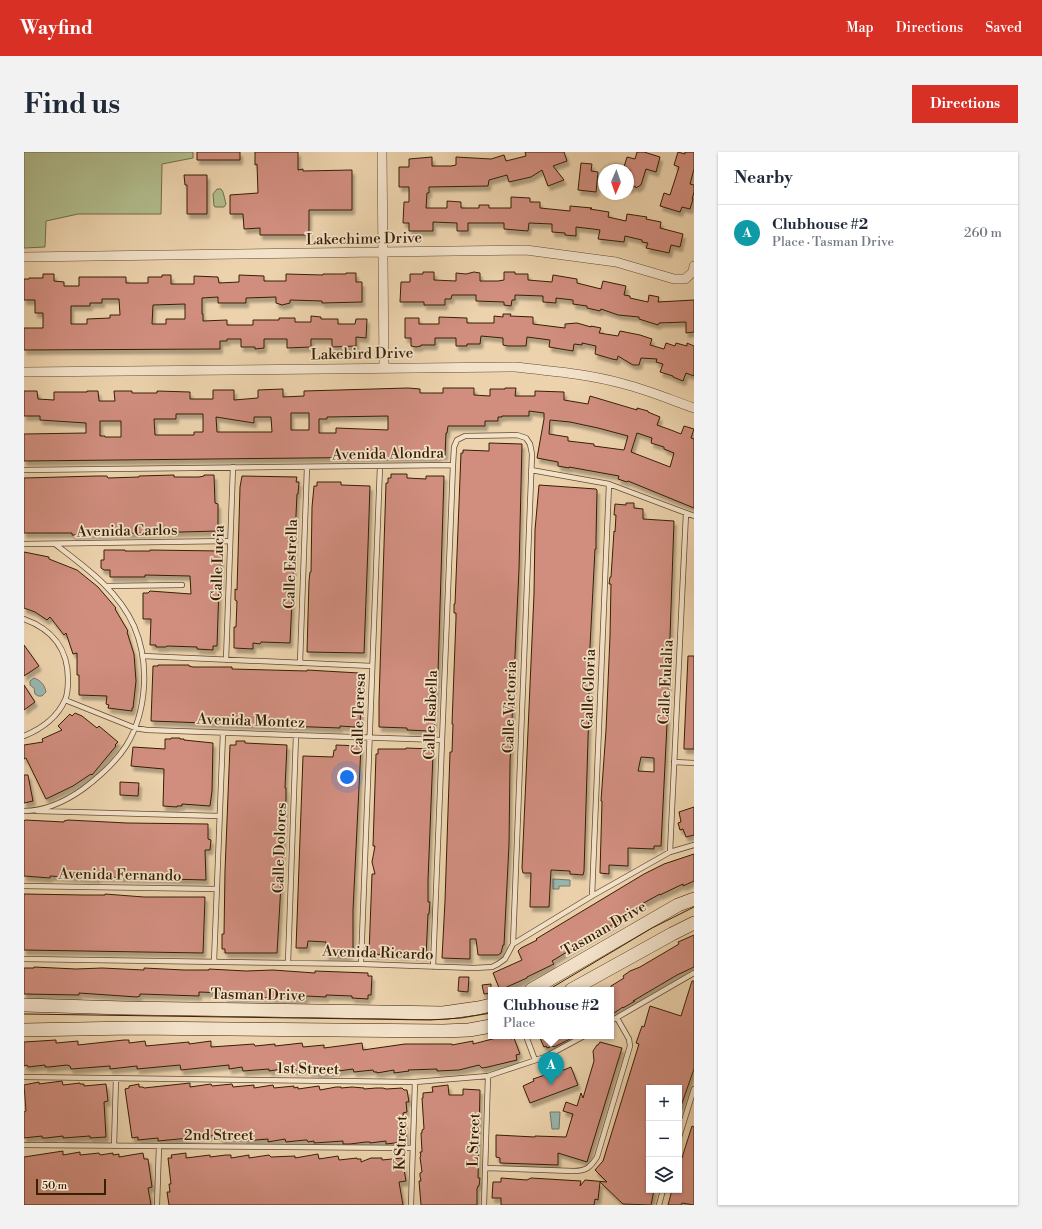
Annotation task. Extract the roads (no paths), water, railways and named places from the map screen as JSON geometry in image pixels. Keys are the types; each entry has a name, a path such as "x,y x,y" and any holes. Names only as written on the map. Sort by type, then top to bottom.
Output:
{"street":[{"path":"382,152 384,368"},
{"name":"Lakechime Drive","path":"24,257 526,250 616,262 674,279 685,279 692,272 694,266"},
{"name":"Lakebird Drive","path":"24,372 515,367 575,374 624,384 660,395 694,408"},
{"name":"Tasman Drive","path":"536,987 678,905 694,899"},
{"path":"576,987 694,923"},
{"name":"Tasman Drive","path":"24,1005 443,1013 488,1006"},
{"path":"24,1030 131,1028 443,1031 469,1030 488,1027"}],"lane":[{"name":"Avenida Alondra","path":"24,470 453,465 454,447 457,440 465,436 517,435 526,438 530,444 532,454 531,470"},
{"name":"Calle Isabella","path":"433,966 453,465"},
{"name":"Calle Estrella","path":"300,663 307,466"},
{"name":"Calle Teresa","path":"361,964 380,466"},
{"name":"Calle Lucia","path":"226,660 233,467"},
{"path":"531,470 609,484 694,516"},
{"name":"Calle Victoria","path":"513,944 531,470"},
{"name":"Calle Gloria","path":"592,896 609,484"},
{"name":"Calle Eulalia","path":"670,852 686,513"},
{"name":"Avenida Carlos","path":"24,544 230,541"},
{"path":"30,811 65,800 102,774 122,751 135,728 140,712 143,692 143,656 136,632 125,609 107,586 55,544"},
{"path":"107,586 182,585"},
{"path":"24,619 37,623 52,635 62,650 68,667 68,686 65,700 53,718 40,729 24,736"},
{"path":"143,656 372,666"},
{"name":"Avenida Montez","path":"65,700 135,728 442,740"},
{"path":"214,962 223,732"},
{"name":"Calle Dolores","path":"288,963 296,735"},
{"path":"674,762 694,763"},
{"path":"24,811 219,816"},
{"name":"Avenida Ricardo","path":"24,959 361,964 474,968 492,967 505,959 513,944 592,896 670,852 694,845"},
{"name":"Avenida Fernando","path":"24,886 216,889"},
{"path":"614,1020 694,973"},
{"path":"485,1168 583,1171 592,1165 597,1157 630,1046 617,1018"},
{"path":"527,1039 535,1060"},
{"name":"1st Street","path":"24,1077 415,1082 488,1076 545,1057 578,1039"},
{"name":"L Street","path":"484,1205 488,1076"},
{"path":"114,1146 116,1078"},
{"name":"K Street","path":"411,1205 415,1082"},
{"path":"682,1127 694,1089"},
{"name":"2nd Street","path":"24,1145 413,1148"},
{"path":"158,1205 159,1146"},
{"path":"658,1205 662,1193"}],"water":[{"path":"34,678 40,681 45,687 46,692 42,696 35,694 34,688 30,685 30,681"},
{"path":"553,879 570,880 570,886 559,886 559,889 553,889"},
{"path":"550,1112 560,1112 559,1129 552,1129"}],"tram line":[{"path":"553,987 652,928 694,907"},
{"path":"24,1014 430,1020 461,1018 488,1014"}],"place":[{"name":"Clubhouse #2","path":"551,1085"}]}
